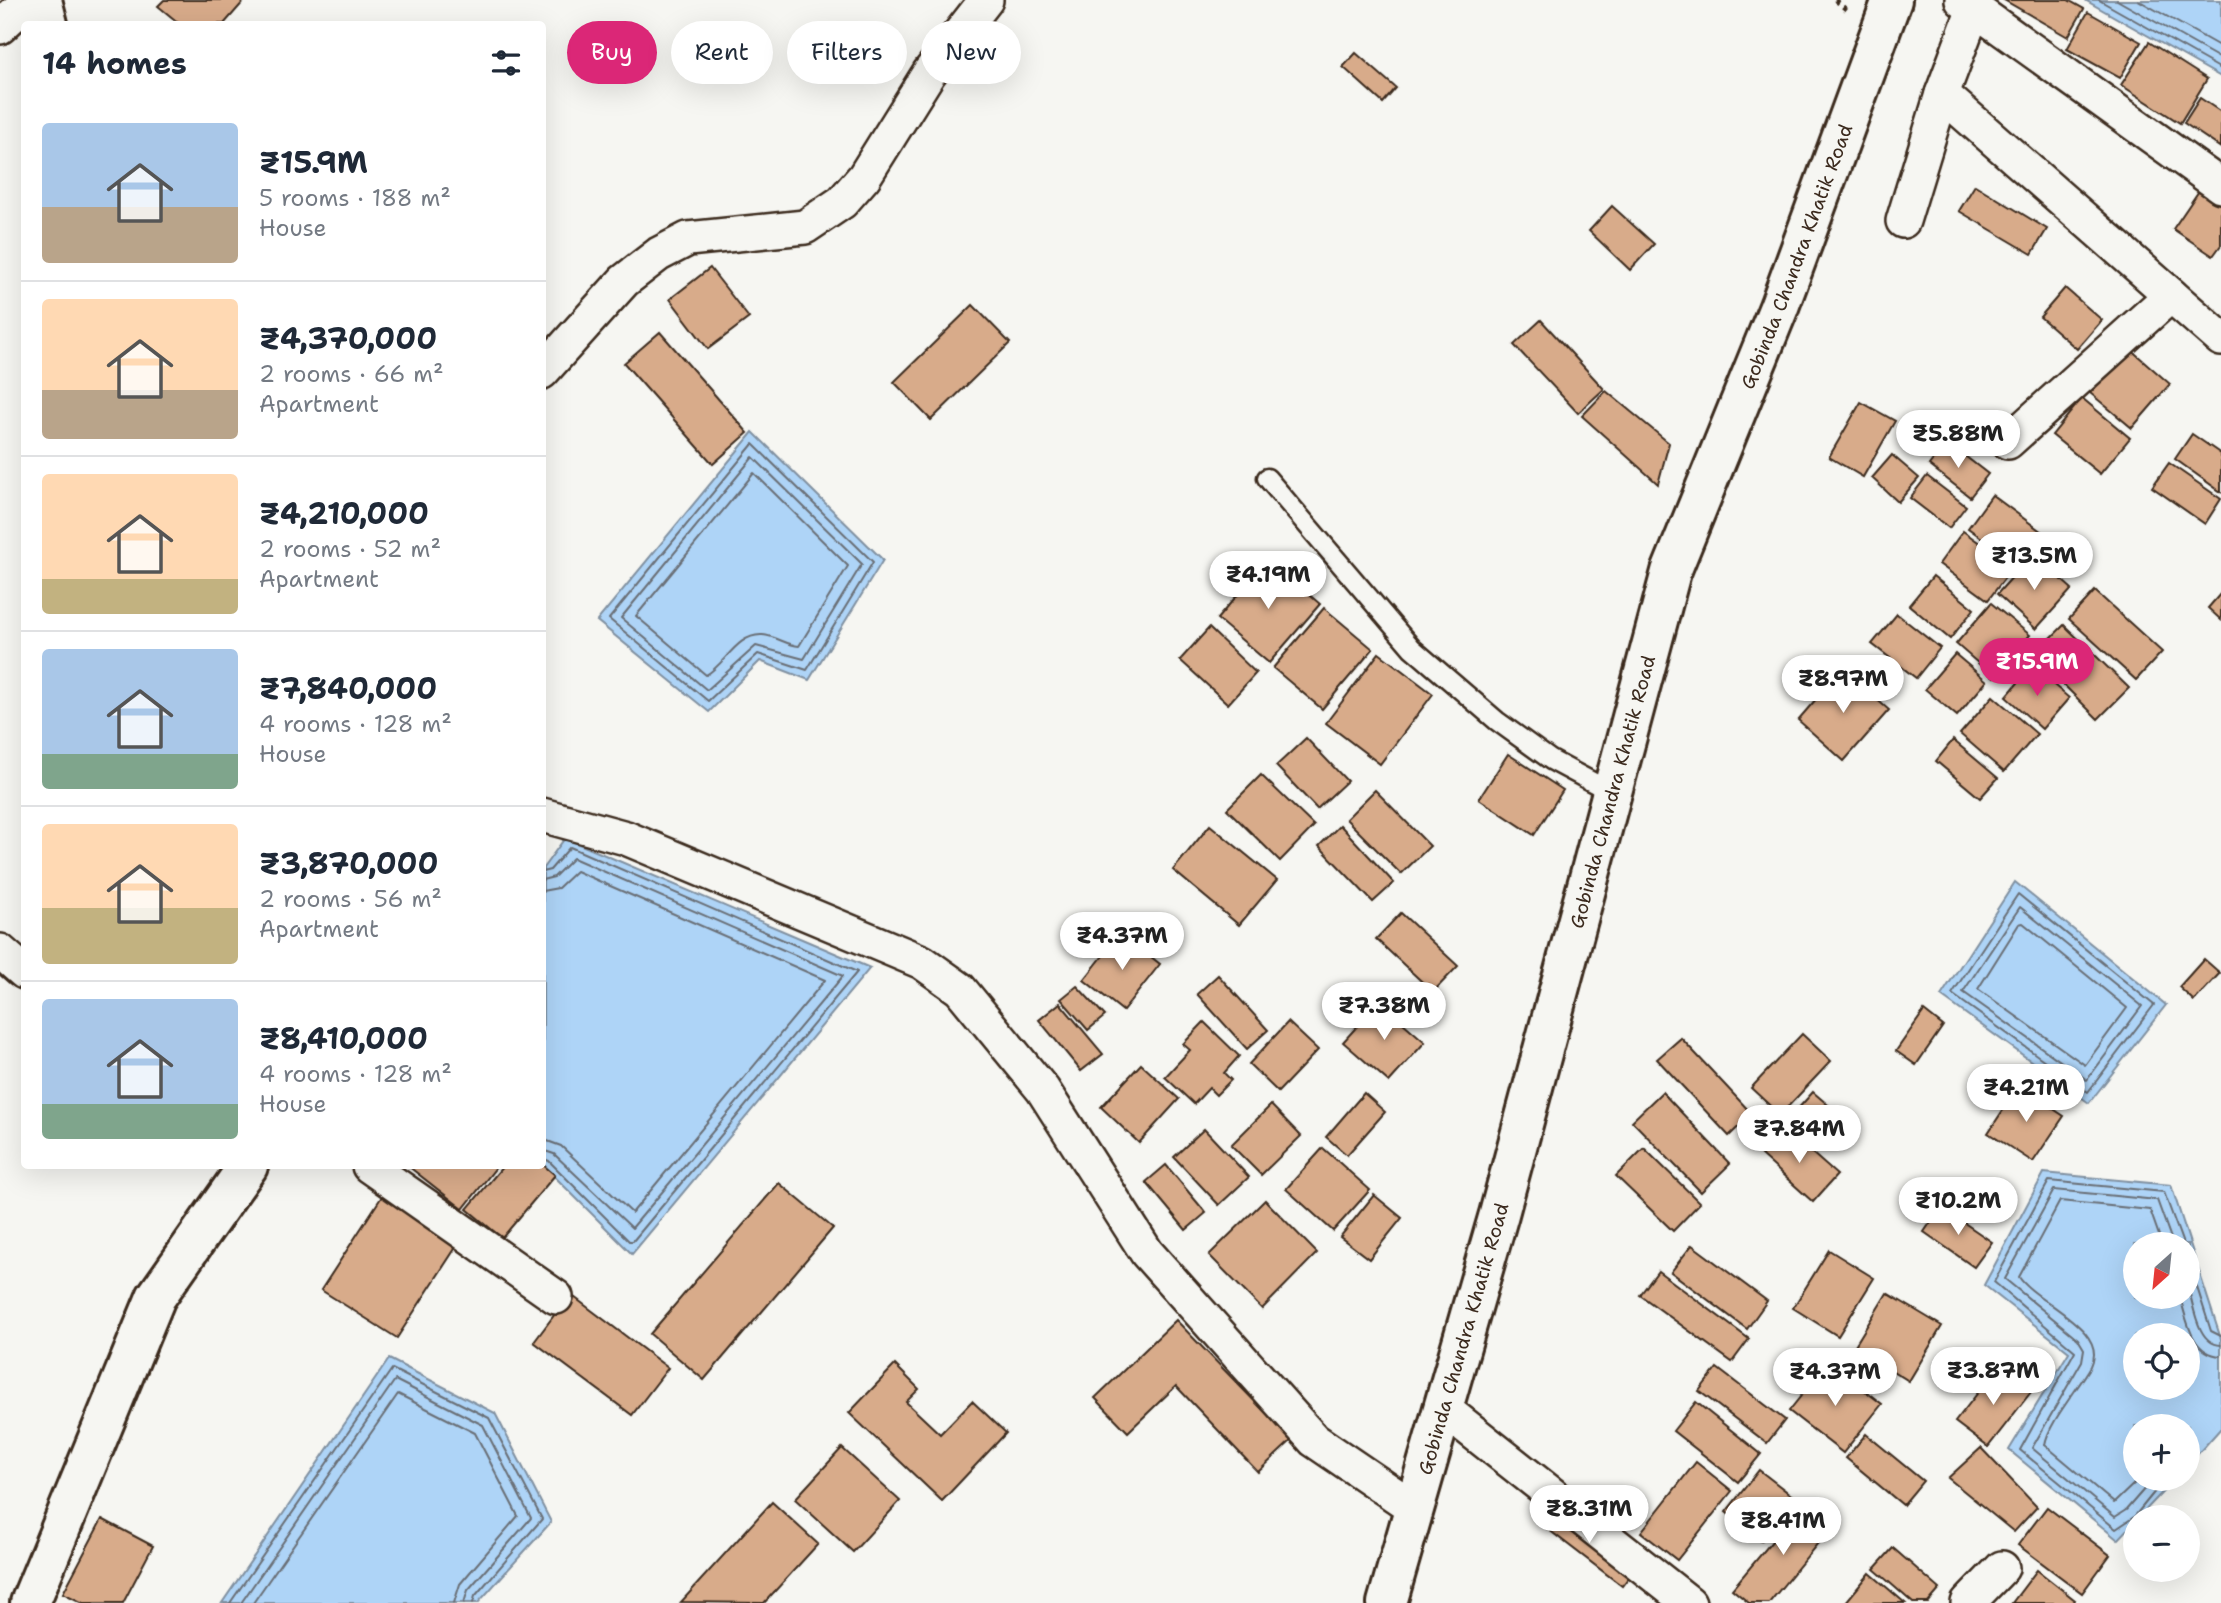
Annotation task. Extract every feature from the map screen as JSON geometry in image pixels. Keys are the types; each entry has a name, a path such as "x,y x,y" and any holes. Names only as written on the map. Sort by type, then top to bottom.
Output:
{"main road":[{"path":"42,0 47,21"},
{"name":"Gobinda Chandra Khatik Road","path":"1387,1603 1499,1214 1671,572 1779,307 1892,0"},
{"path":"30,1603 156,1297 246,1169"}],"street":[{"path":"0,27 29,0"},
{"path":"546,368 624,281 659,254 688,239 805,227 842,202 864,177 929,73 986,0"},
{"path":"1903,221 1968,4 2221,186"},
{"path":"1942,94 2221,339"},
{"path":"2008,442 2171,295"},
{"path":"546,816 626,838 922,962 960,989 1043,1090 1147,1254 1314,1440 1414,1508"},
{"path":"0,951 21,969"},
{"path":"373,1169 556,1297"},
{"path":"1444,1409 1689,1603"},
{"path":"1968,1603 2002,1568"}],"lane":[{"path":"1268,478 1412,648 1518,737 1551,760 1611,792"}],"water":[{"path":"2085,0 2221,0 2221,77"},
{"path":"753,432 883,560 809,680 760,661 709,712 597,621"},
{"path":"565,838 870,968 632,1254 546,1168 546,864"},
{"path":"2015,882 2166,1005 2089,1103 1941,996"},
{"path":"2044,1173 2171,1185 2186,1232 2123,1232 2123,1309 2200,1309 2200,1274 2221,1339 2221,1428 2200,1452 2200,1414 2123,1414 2123,1491 2164,1491 2150,1505 2123,1505 2123,1535 2118,1540 2009,1450 2069,1352 1984,1285"},
{"path":"389,1359 495,1413 551,1522 478,1603 222,1603"}],"building":[{"path":"164,0 245,0 227,21 176,21 158,6"},
{"path":"2004,0 2068,0 2084,9 2068,37"},
{"path":"2088,12 2141,42 2120,78 2067,49"},
{"path":"2149,42 2207,79 2180,123 2121,85"},
{"path":"1356,53 1396,88 1383,103 1343,67"},
{"path":"2200,98 2221,112 2221,148 2184,123"},
{"path":"2207,179 2221,189 2221,245 2213,256 2173,229"},
{"path":"1975,185 2047,229 2032,254 1959,211"},
{"path":"1612,206 1654,244 1630,270 1589,231"},
{"path":"710,268 749,318 708,349 670,299"},
{"path":"2065,288 2102,320 2077,349 2040,317"},
{"path":"973,305 1010,343 931,420 894,382"},
{"path":"1541,320 1604,389 1578,413 1514,345"},
{"path":"660,332 748,433 713,464 624,363"},
{"path":"2129,348 2170,384 2132,428 2090,393"},
{"path":"1606,391 1669,443 1658,484 1582,416"},
{"path":"2082,398 2130,438 2100,474 2052,435"},
{"path":"1861,402 1895,421 1863,477 1829,457"},
{"path":"2192,434 2221,454 2221,492 2175,459"},
{"path":"1947,442 1988,474 1970,497 1929,465"},
{"path":"1892,455 1919,478 1898,502 1872,478"},
{"path":"2169,463 2221,499 2205,524 2152,487"},
{"path":"1927,476 1966,506 1949,528 1910,498"},
{"path":"1992,495 2042,532 2019,565 1968,528"},
{"path":"1963,531 2013,567 1988,600 1939,564"},
{"path":"2033,554 2072,589 2036,629 1997,594"},
{"path":"1268,559 1320,604 1269,663 1217,619"},
{"path":"1933,576 1974,609 1950,639 1909,605"},
{"path":"2095,591 2162,652 2136,680 2069,619"},
{"path":"2221,593 2221,620 2208,608"},
{"path":"1991,603 2030,635 1994,677 1956,644"},
{"path":"1324,608 1373,649 1322,709 1273,668"},
{"path":"1897,614 1940,648 1916,678 1872,644"},
{"path":"2064,625 2129,688 2098,719 2034,655"},
{"path":"1209,628 1256,673 1228,704 1180,660"},
{"path":"1379,653 1433,694 1380,764 1326,723"},
{"path":"1955,654 1987,681 1957,716 1925,689"},
{"path":"2032,666 2069,698 2042,729 2006,697"},
{"path":"1842,669 1889,710 1844,761 1798,720"},
{"path":"1993,696 2037,734 2004,772 1960,734"},
{"path":"1306,738 1347,781 1317,809 1276,766"},
{"path":"1953,740 1998,778 1980,798 1936,761"},
{"path":"1508,754 1563,790 1534,835 1479,799"},
{"path":"1261,775 1314,826 1280,861 1227,809"},
{"path":"1375,790 1430,846 1401,874 1346,819"},
{"path":"1210,825 1277,880 1239,925 1173,870"},
{"path":"1340,825 1394,883 1373,902 1319,846"},
{"path":"1401,913 1458,966 1433,992 1376,939"},
{"path":"1121,933 1160,964 1123,1011 1084,980"},
{"path":"2204,959 2220,973 2194,1001 2179,987"},
{"path":"1218,975 1268,1030 1247,1049 1197,994"},
{"path":"1077,986 1105,1016 1088,1030 1061,999"},
{"path":"1379,1002 1425,1042 1389,1082 1343,1042"},
{"path":"1060,1003 1103,1054 1081,1071 1039,1020"},
{"path":"1924,1011 1943,1026 1916,1065 1896,1051"},
{"path":"1204,1022 1239,1056 1224,1073 1231,1080 1216,1095 1209,1088 1194,1104 1165,1077 1190,1050 1183,1044"},
{"path":"1288,1022 1318,1050 1278,1092 1249,1064"},
{"path":"1802,1034 1831,1061 1780,1115 1751,1088"},
{"path":"1681,1038 1752,1114 1729,1136 1657,1059"},
{"path":"1141,1064 1179,1099 1139,1143 1101,1107"},
{"path":"2019,1086 2064,1116 2033,1162 1988,1133"},
{"path":"1662,1092 1730,1164 1701,1192 1632,1121"},
{"path":"1813,1092 1855,1128 1839,1147 1796,1111"},
{"path":"1364,1093 1385,1112 1347,1155 1326,1137"},
{"path":"1271,1105 1301,1136 1261,1175 1231,1145"},
{"path":"1204,1129 1249,1177 1219,1205 1174,1157"},
{"path":"1785,1129 1837,1175 1813,1202 1761,1155"},
{"path":"1323,1148 1370,1190 1333,1231 1286,1189"},
{"path":"1644,1148 1700,1203 1673,1231 1616,1176"},
{"path":"1166,1165 1206,1213 1186,1230 1146,1182"},
{"path":"546,1167 555,1175 502,1238 467,1209 500,1169"},
{"path":"412,1169 495,1169 463,1209"},
{"path":"779,1183 833,1228 704,1380 650,1334"},
{"path":"386,1190 462,1238 397,1338 321,1290"},
{"path":"1374,1195 1402,1218 1369,1259 1340,1237"},
{"path":"1265,1200 1317,1253 1262,1309 1209,1255"},
{"path":"1941,1207 1992,1242 1974,1267 1924,1232"},
{"path":"1692,1245 1767,1301 1747,1329 1671,1272"},
{"path":"1829,1250 1874,1278 1838,1336 1793,1308"},
{"path":"1658,1271 1749,1339 1732,1362 1640,1295"},
{"path":"1887,1293 1942,1326 1909,1381 1854,1347"},
{"path":"570,1294 668,1368 632,1415 534,1342"},
{"path":"1176,1320 1292,1440 1258,1472 1176,1386 1128,1432 1095,1398"},
{"path":"1828,1362 1882,1404 1843,1453 1789,1411"},
{"path":"895,1365 919,1389 906,1402 940,1434 972,1401 1006,1433 942,1501 849,1413"},
{"path":"1998,1367 2031,1392 1988,1447 1955,1422"},
{"path":"1717,1368 1785,1420 1767,1443 1699,1391"},
{"path":"1696,1402 1761,1454 1738,1482 1673,1431"},
{"path":"1866,1434 1923,1481 1903,1505 1846,1458"},
{"path":"842,1448 900,1501 853,1552 795,1499"},
{"path":"1981,1448 2037,1507 2014,1532 1948,1478"},
{"path":"1696,1462 1732,1491 1677,1560 1641,1532"},
{"path":"1759,1470 1795,1498 1761,1541 1726,1512"},
{"path":"772,1502 818,1544 764,1603 681,1602"},
{"path":"1804,1503 1832,1526 1769,1603 1749,1603 1732,1589"},
{"path":"1554,1504 1637,1566 1622,1586 1540,1523"},
{"path":"2047,1507 2110,1555 2082,1593 2018,1545"},
{"path":"102,1519 153,1546 123,1603 83,1603 63,1593"},
{"path":"1893,1548 1940,1589 1928,1603 1913,1603 1874,1569"},
{"path":"2037,1570 2075,1600 2073,1603 2012,1603"},
{"path":"1870,1573 1905,1603 1845,1603"}]}
